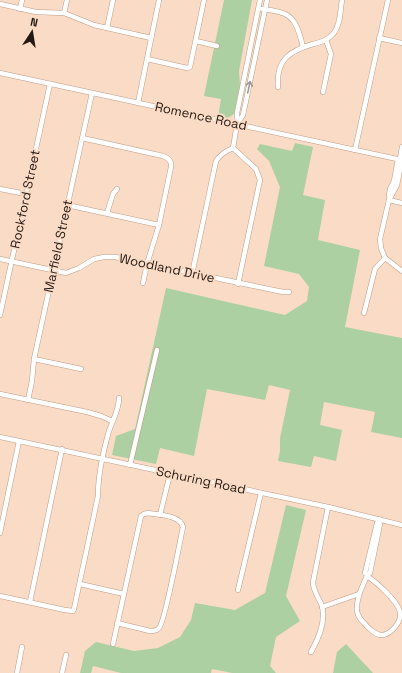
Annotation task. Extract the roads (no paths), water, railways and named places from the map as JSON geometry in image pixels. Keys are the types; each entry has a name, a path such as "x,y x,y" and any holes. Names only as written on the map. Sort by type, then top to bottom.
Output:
{"street":[{"path":"20,9 22,0"},
{"path":"64,13 67,0"},
{"path":"107,28 113,0"},
{"path":"138,103 159,0"},
{"path":"147,59 187,68 190,67 204,0"},
{"path":"233,148 237,124 237,113 260,0"},
{"path":"237,124 243,115 267,0"},
{"path":"278,87 278,72 281,64 288,55 303,47 326,40 334,33 338,25 342,0"},
{"path":"355,150 388,0"},
{"path":"0,4 46,13 64,13 80,18 89,23 151,38"},
{"path":"259,8 282,13 290,18 295,24 303,47"},
{"path":"379,38 402,43"},
{"path":"323,92 331,54 326,40"},
{"path":"196,41 217,46"},
{"name":"Romence Road","path":"0,73 400,160"},
{"name":"Rockford Street","path":"0,315 2,299 12,262 50,84"},
{"name":"Marfield Street","path":"28,400 32,381 34,359 92,93"},
{"path":"82,138 163,156 170,160 171,167 159,225 143,283"},
{"path":"402,147 397,185 389,200 380,239 381,248 385,258 402,271"},
{"path":"192,274 216,162 220,155 233,148"},
{"path":"233,148 256,168 260,180 238,284"},
{"path":"0,189 26,194"},
{"path":"107,213 113,194 117,189"},
{"path":"389,200 402,203"},
{"path":"67,205 159,225"},
{"name":"Woodland Drive","path":"0,259 66,273 94,259 104,257 122,258 238,284 289,292"},
{"path":"364,313 375,269 385,258"},
{"path":"130,465 157,350"},
{"path":"34,359 81,369"},
{"path":"0,394 87,412 112,421"},
{"path":"0,596 73,611 76,605 98,496 98,480 102,459 112,421 119,406 119,398"},
{"name":"Schuring Road","path":"0,437 328,507 379,521 402,525"},
{"path":"0,533 19,441"},
{"path":"30,602 62,450"},
{"path":"160,515 170,474"},
{"path":"238,590 261,493"},
{"path":"312,652 318,638 322,618 322,607 315,592 313,582 328,507"},
{"path":"113,644 117,623 141,516 146,513 178,519 182,523 183,527 162,623 158,630 150,631 117,623"},
{"path":"367,575 398,608 400,616 396,626 388,633 380,635 367,626 359,618 358,613 359,594 367,575 370,573 379,532 379,521"},
{"path":"80,584 124,594"},
{"path":"322,607 359,594"},
{"path":"17,673 22,647"},
{"path":"62,673 66,655"}]}
